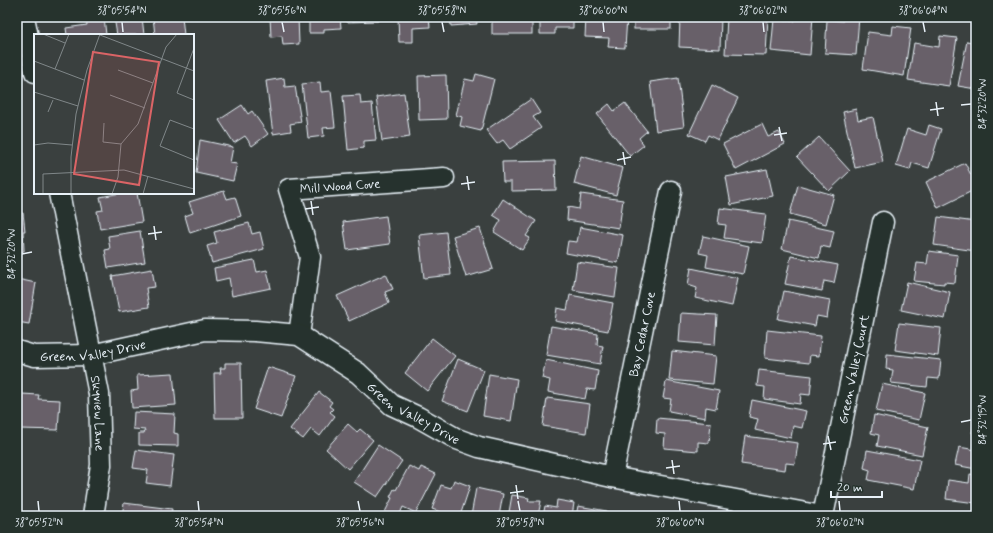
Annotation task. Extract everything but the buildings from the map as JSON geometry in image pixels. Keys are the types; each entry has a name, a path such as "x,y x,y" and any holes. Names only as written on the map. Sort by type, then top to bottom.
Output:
{"street":[{"path":"24,17 34,67"},
{"name":"Mill Wood Cove","path":"299,335 310,257 289,189 444,178"},
{"name":"Bay Cedar Cove","path":"612,477 671,190"},
{"name":"Skyview Lane","path":"59,194 99,394 101,465 93,516"},
{"name":"Green Valley Court","path":"822,516 883,222"},
{"name":"Green Valley Drive","path":"17,351 34,356 91,355 204,330 255,331 299,335 358,373 392,405 418,417 457,439 505,454 612,477 822,516"}]}
